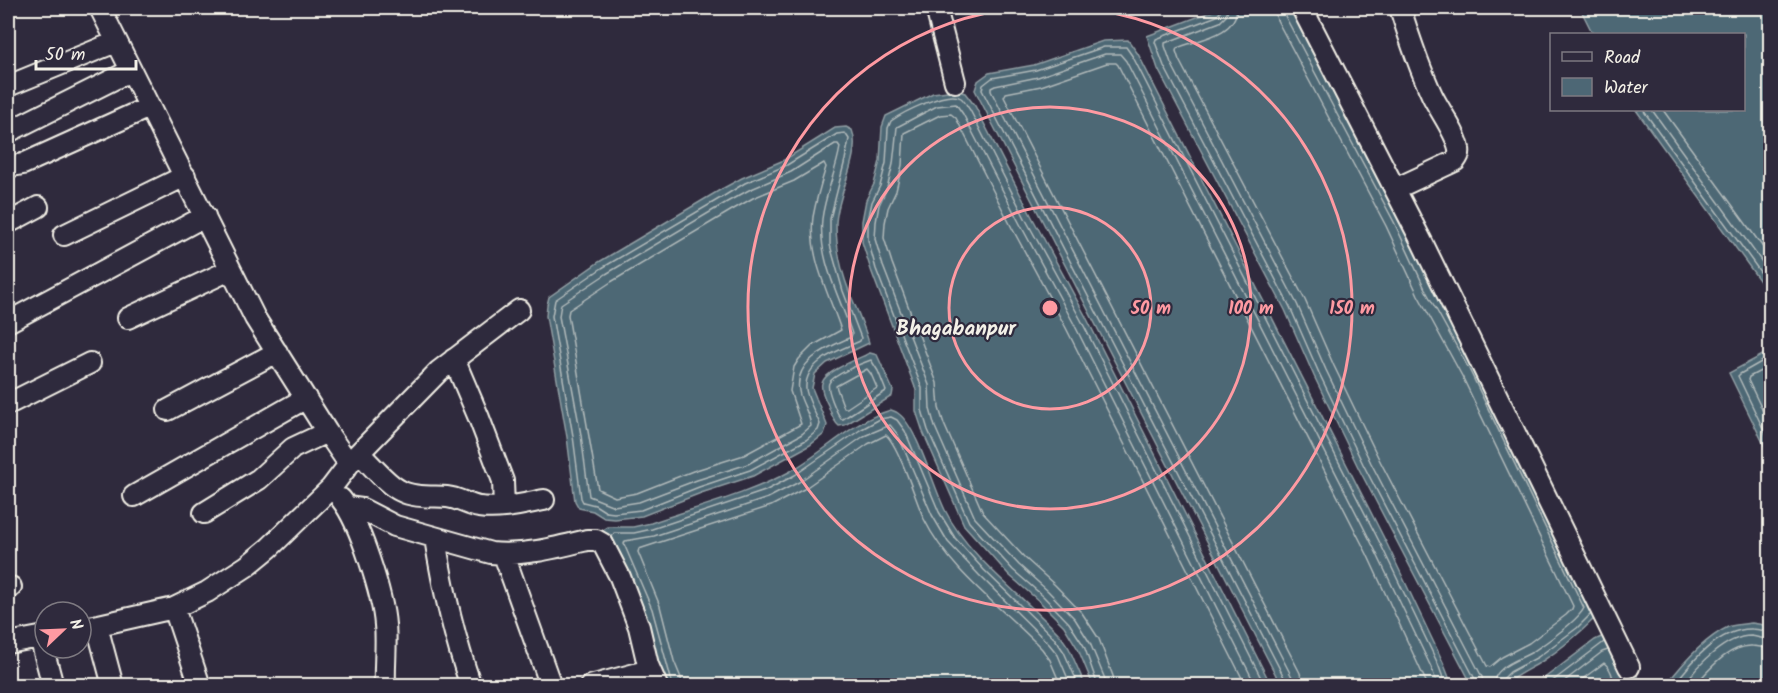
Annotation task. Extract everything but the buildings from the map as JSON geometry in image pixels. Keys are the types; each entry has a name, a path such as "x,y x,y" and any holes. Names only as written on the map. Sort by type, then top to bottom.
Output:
{"street":[{"path":"100,8 255,318 327,432 354,458 400,491 408,494 451,498 476,506 504,507 544,500"},
{"path":"936,8 955,82"},
{"path":"1302,8 1395,189 1629,667"},
{"path":"1395,189 1455,161 1460,155 1456,139 1421,70 1400,8"},
{"path":"8,87 116,42"},
{"path":"8,132 130,71"},
{"path":"8,164 12,166 23,164 149,107"},
{"path":"64,235 185,176"},
{"path":"8,223 38,207"},
{"path":"8,322 205,216"},
{"path":"128,318 230,270"},
{"path":"93,626 174,608 207,592 247,566 332,488 354,458 439,371 519,310"},
{"path":"168,410 277,352"},
{"path":"454,359 499,469 504,489 504,507"},
{"path":"8,404 90,363"},
{"path":"134,496 306,398"},
{"path":"204,513 259,479 293,448 327,432"},
{"path":"332,488 347,507 377,584 387,641 384,669 386,686"},
{"path":"347,507 362,509 395,526 481,552 504,555 535,553 587,540 596,540 603,544 620,578 634,615 653,678 590,686"},
{"path":"435,538 447,606 471,686"},
{"path":"504,555 551,686"},
{"path":"174,608 200,686"},
{"path":"93,637 113,686"},
{"path":"8,644 33,638"},
{"path":"48,660 53,686"}],"water":[{"path":"1221,8 1295,8 1597,616 1556,652 1517,675 1505,685 1472,685 1359,469 1285,310 1158,69 1147,36"},
{"path":"1580,8 1770,8 1770,291 1762,284 1637,111 1745,111 1745,33 1592,33"},
{"path":"1128,40 1138,54 1387,544 1452,685 1281,685 975,90 978,81 989,73 1034,65 1103,41"},
{"path":"955,90 965,93 975,106 1086,317 1271,685 1093,685 1078,649 1064,626 1009,575 964,525 923,432 916,411 916,390 862,242 862,221 866,200 874,184 880,161 882,127 886,116 933,93"},
{"path":"846,127 852,130 854,151 837,213 837,241 846,283 869,343 827,363 815,374 812,388 827,425 824,434 810,445 753,476 642,516 604,518 593,511 579,508 575,501 567,437 546,316 549,297 599,262 720,190 784,160 835,128"},
{"path":"1770,351 1770,457 1729,373"},
{"path":"870,353 877,355 893,390 892,396 845,425 839,426 824,397 822,383 829,374"},
{"path":"891,410 906,421 912,431 945,510 955,527 967,544 997,576 1060,635 1069,648 1085,685 660,685 603,530 608,527 633,527 651,523 773,480 802,464 851,429"},
{"path":"1752,623 1770,626 1770,685 1666,685 1686,661 1710,638 1728,627"},
{"path":"1614,631 1637,674 1637,682 1634,685 1534,686 1595,640"}],"district":[{"name":"Bhagabanpur","path":"956,329"}]}
